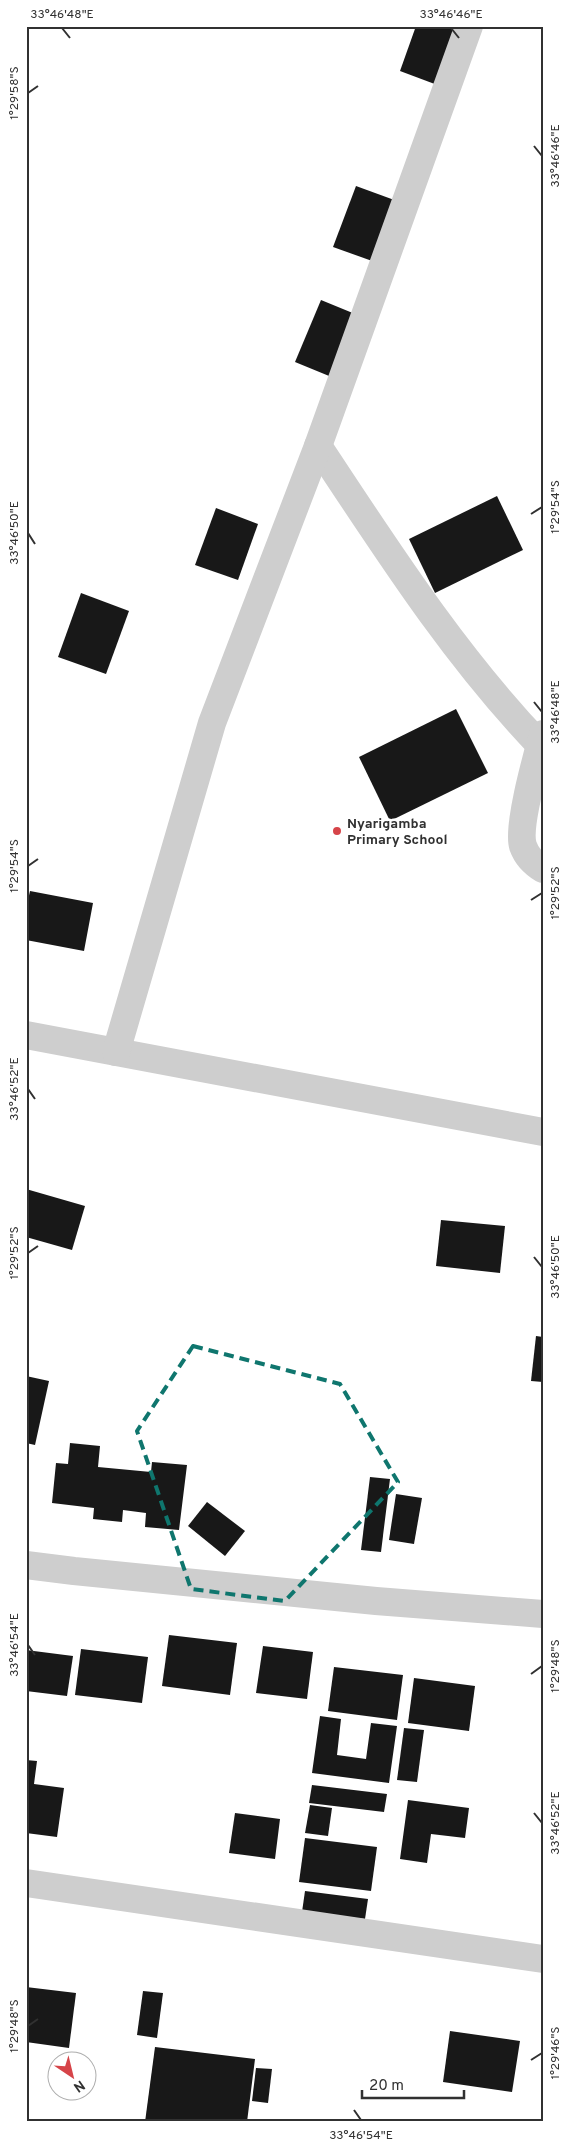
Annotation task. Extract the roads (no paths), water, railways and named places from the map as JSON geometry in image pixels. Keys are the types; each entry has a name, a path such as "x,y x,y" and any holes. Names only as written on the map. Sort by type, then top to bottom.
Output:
{"street":[{"path":"116,1052 212,723 318,446 469,26"},
{"path":"318,446 413,589 453,644 504,707 541,739 522,824 522,844 532,862 543,869"},
{"path":"26,1035 543,1132"},
{"path":"26,1565 376,1601 543,1614"},
{"path":"26,1883 543,1959"}],"place":[{"name":"Nyarigamba Primary School","path":"337,831"}]}
